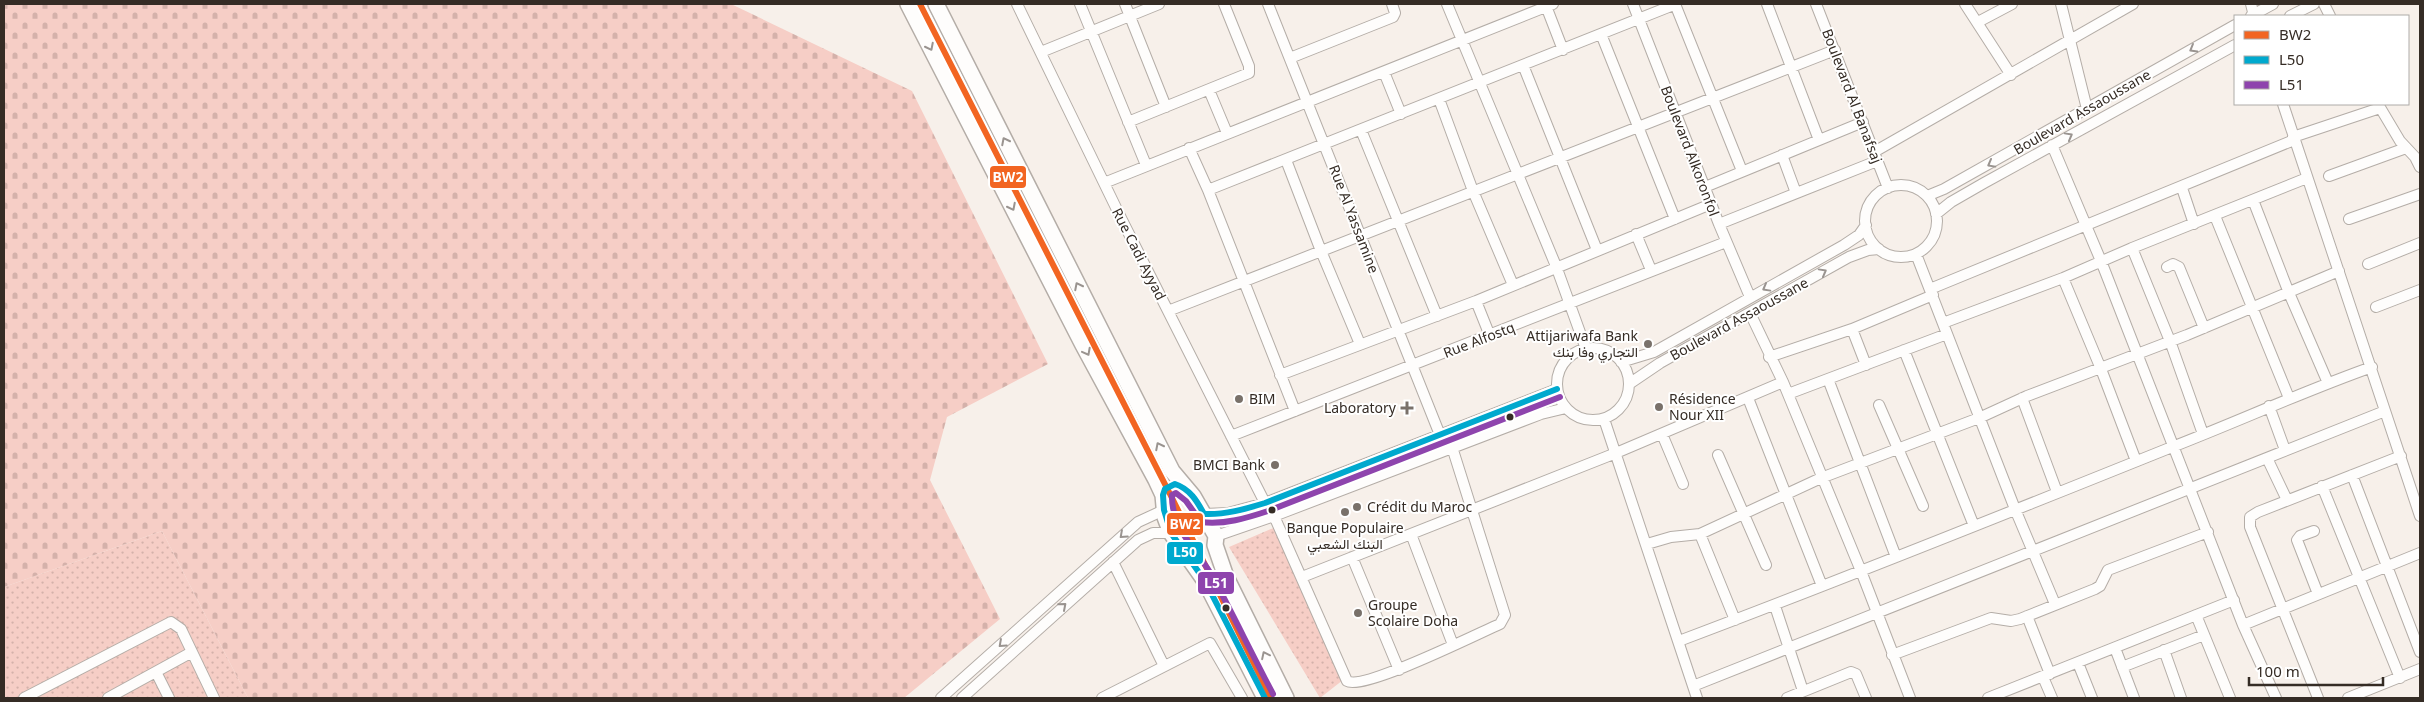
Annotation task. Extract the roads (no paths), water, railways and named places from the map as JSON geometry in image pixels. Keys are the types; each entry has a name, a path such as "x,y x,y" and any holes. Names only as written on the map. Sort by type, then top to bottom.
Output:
{"main road":[{"path":"908,4 1163,503 1171,533 1189,556 1205,582 1265,698"},
{"path":"936,4 1155,439 1172,471 1184,488"},
{"path":"1163,503 1165,489 1172,485 1179,485 1193,496 1204,514 1226,577 1286,698"},
{"path":"1189,556 1198,557 1206,555 1215,541"}],"street":[{"name":"Rue Cadi Ayyad","path":"1017,4 1264,503"},
{"path":"1080,4 1146,165"},
{"path":"1125,4 1166,107"},
{"path":"1041,52 1090,30 1159,4"},
{"path":"1128,122 1246,75 1250,69 1224,4"},
{"name":"Rue Al Yassamine","path":"1268,4 1440,436"},
{"path":"1290,58 1394,17 1395,13 1392,4"},
{"path":"1447,4 1556,266 1586,349"},
{"name":"Boulevard Alkoronfol","path":"1632,4 1726,242 1750,297"},
{"path":"1208,190 1676,4 1742,171"},
{"path":"1768,4 1819,140"},
{"name":"Boulevard Al Banafsaj","path":"1816,4 1888,188"},
{"path":"1965,4 2011,75"},
{"path":"1978,22 2012,4"},
{"path":"2061,4 2087,109"},
{"path":"1719,224 1796,193 1876,156 2122,7 2133,4"},
{"path":"2255,15 2273,4"},
{"path":"2292,15 2314,4"},
{"path":"1104,183 1549,5 1563,50"},
{"name":"Boulevard Assaoussane","path":"1927,196 1977,171 2234,26"},
{"path":"1601,34 1636,127 1675,219"},
{"name":"Boulevard Assaoussane","path":"1936,214 1951,202 2234,46"},
{"path":"1168,311 1713,96 1835,50"},
{"path":"1523,65 1597,250"},
{"path":"1384,72 1401,114"},
{"path":"1209,90 1227,133"},
{"path":"1439,99 1473,191 1513,285"},
{"path":"2283,105 2420,516"},
{"path":"1770,357 1852,329 1931,292 2087,225 2182,188 2294,139 2379,106 2420,167"},
{"path":"1705,187 1862,122"},
{"path":"1361,130 1437,316"},
{"path":"2052,146 2087,225 2243,625 2276,698"},
{"path":"1189,148 1208,190 1295,411"},
{"path":"2329,176 2406,148"},
{"path":"1782,155 1796,193"},
{"path":"1286,160 1360,344"},
{"path":"1944,323 2063,278 2132,248 2307,178"},
{"path":"1896,185 1913,187 1927,196 1936,214 1937,226 1932,239 1924,249 1916,254 1897,257 1880,249 1871,239 1866,225 1871,203 1876,196 1896,185"},
{"path":"2182,188 2194,224"},
{"path":"2349,218 2420,194"},
{"path":"2253,200 2289,293 2328,383"},
{"path":"1280,375 1476,301 1556,266 1711,204"},
{"path":"2214,216 2254,308 2289,398"},
{"name":"Boulevard Assaoussane","path":"1621,362 1654,352 1844,245 1859,235 1866,225"},
{"path":"1636,234 1651,270"},
{"name":"Rue Alfostq","path":"1231,436 1726,242"},
{"path":"2368,264 2420,244"},
{"path":"2132,248 2170,341 2204,434"},
{"name":"Boulevard Assaoussane","path":"1629,384 1660,363 1849,257 1868,250 1880,249"},
{"path":"1916,254 2015,509 2055,604"},
{"path":"2167,267 2173,264 2179,267 2204,328"},
{"path":"1647,544 1671,536 1700,534 1821,478 1979,418 2022,398 2101,369 2254,308 2339,271"},
{"path":"2063,278 2101,369 2136,462"},
{"path":"2376,307 2420,290"},
{"path":"1476,301 1490,336"},
{"path":"1750,313 1788,394 1821,478 1861,571 1910,698"},
{"path":"1852,329 1866,365"},
{"path":"1788,394 1947,334"},
{"path":"1586,349 1606,350 1621,362 1626,368 1629,384 1622,406 1604,419 1583,419 1566,408 1557,389 1558,375 1563,364 1571,356 1586,349"},
{"path":"1904,350 1974,526"},
{"path":"1679,641 1775,606 2136,462 2269,406 2372,367"},
{"path":"1828,380 1896,557"},
{"path":"1302,577 1616,453 1783,382"},
{"path":"1204,514 1228,513 1264,503 1557,389"},
{"path":"1748,398 1822,586"},
{"path":"2022,398 2058,492"},
{"path":"1879,405 1922,506"},
{"path":"2269,406 2285,450"},
{"path":"1215,541 1452,447 1541,414 1566,408"},
{"path":"1693,686 2385,411"},
{"path":"1604,419 1697,698"},
{"path":"1662,434 1683,484"},
{"path":"1274,516 1346,681 1356,683 1399,670 1500,624 1505,615 1452,447"},
{"path":"1718,455 1766,565"},
{"path":"2318,698 2249,523 2253,514 2401,456"},
{"path":"2267,458 2287,500"},
{"path":"2352,474 2420,652"},
{"path":"2322,486 2400,678"},
{"path":"941,698 1138,522 1163,503"},
{"path":"2314,531 2300,536 2297,540 2318,594"},
{"path":"962,698 1113,562 1148,534 1159,532 1171,533"},
{"path":"1892,654 1991,618 2011,621 2027,616 2100,586 2108,570 2208,532"},
{"path":"1411,534 1454,645"},
{"path":"1700,534 1736,620"},
{"path":"2243,625 2420,553"},
{"path":"1352,557 1399,670"},
{"path":"1113,562 1164,666"},
{"path":"1988,698 2078,664 2234,600"},
{"path":"1775,606 1803,692"},
{"path":"2196,615 2230,698"},
{"path":"2027,616 2047,676 2052,698"},
{"path":"24,698 168,623 174,623 179,626 214,698"},
{"path":"2122,667 2204,635"},
{"path":"1102,698 1210,643 1242,698"},
{"path":"2115,648 2134,698"},
{"path":"2164,650 2181,698"},
{"path":"108,698 192,652"},
{"path":"2078,664 2092,698"},
{"path":"2348,698 2420,669"},
{"path":"156,672 170,698"},
{"path":"1787,698 1852,672 1856,674 1866,698"}],"place":[{"name":"Attijariwafa Bank التجاري وفا بنك","path":"1648,344"},
{"name":"BIM","path":"1239,399"},
{"name":"Résidence Nour XII","path":"1659,407"},
{"name":"Laboratory","path":"1407,408"},
{"name":"BMCI Bank","path":"1275,465"},
{"name":"Crédit du Maroc","path":"1357,507"},
{"name":"Banque Populaire البنك الشعبي","path":"1345,512"},
{"name":"Groupe Scolaire Doha","path":"1358,613"}]}
